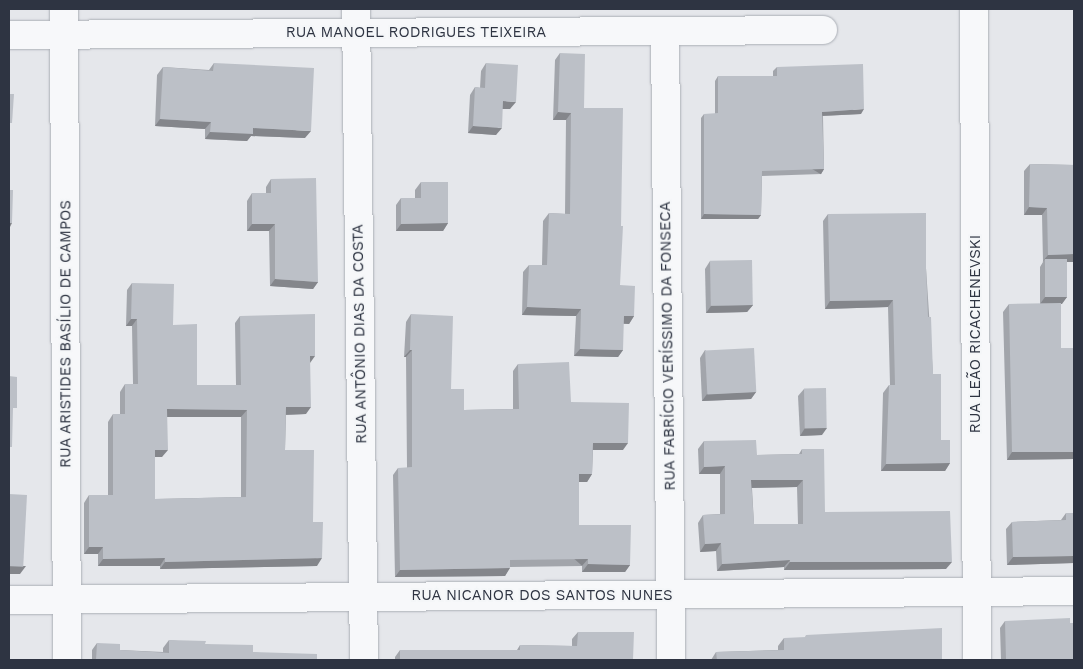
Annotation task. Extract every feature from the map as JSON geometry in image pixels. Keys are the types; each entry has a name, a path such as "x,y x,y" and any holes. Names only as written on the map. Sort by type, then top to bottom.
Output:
{"street":[{"name":"RUA LEÃO RICACHENEVSKI","path":"974,9 978,660"},
{"name":"RUA MANOEL RODRIGUES TEIXEIRA","path":"9,35 65,22 356,21 665,31 823,30"},
{"name":"RUA ANTÔNIO DIAS DA COSTA","path":"356,21 364,660"},
{"name":"RUA ARISTIDES BASÍLIO DE CAMPOS","path":"65,22 67,660"},
{"name":"RUA FABRÍCIO VERÍSSIMO DA FONSECA","path":"665,31 671,660"},
{"name":"RUA NICANOR DOS SANTOS NUNES","path":"9,600 1074,591"}],"building":[{"path":"560,53 585,54 584,108 623,108 621,226 623,226 620,285 635,286 634,316 624,316 623,350 580,349 581,309 527,307 529,265 547,265 549,213 570,214 571,113 558,112"},
{"path":"214,63 314,68 311,131 253,128 253,134 210,132 211,122 160,119 163,67 213,71"},
{"path":"486,63 518,65 516,102 503,101 502,128 473,126 475,87 485,88"},
{"path":"863,64 864,109 822,112 824,169 762,171 761,215 704,214 704,114 718,113 718,76 777,76 777,67"},
{"path":"9,94 14,94 12,123 9,123"},
{"path":"1030,164 1074,165 1074,254 1048,255 1047,208 1029,207"},
{"path":"316,178 318,282 275,279 275,224 252,224 252,193 271,193 271,179"},
{"path":"421,182 448,182 448,223 401,224 401,198 421,198"},
{"path":"9,190 13,190 12,223 9,223"},
{"path":"926,213 928,317 931,317 933,374 941,374 941,440 950,440 950,463 886,464 889,385 895,385 893,300 830,301 828,214"},
{"path":"1045,259 1067,259 1067,297 1045,297"},
{"path":"752,260 753,305 711,306 710,261"},
{"path":"132,283 174,284 173,325 197,324 197,385 241,385 240,316 315,314 315,356 310,356 311,407 286,407 285,450 314,450 313,522 323,522 322,558 165,562 165,558 103,559 103,547 89,547 89,495 113,495 113,414 125,414 125,384 138,384 137,319 131,319","holes":["167,409 247,410 246,497 155,499 155,450 168,450"]},
{"path":"1061,303 1061,348 1074,348 1074,452 1012,452 1009,304"},
{"path":"411,314 453,316 451,389 464,389 464,410 519,409 518,364 569,362 571,402 629,403 628,443 593,443 592,474 579,474 579,525 631,525 630,565 588,564 588,559 510,560 510,568 400,570 398,468 412,467"},
{"path":"754,348 756,392 707,395 705,351"},
{"path":"9,376 17,377 17,408 13,408 12,447 9,447"},
{"path":"804,388 826,388 827,428 805,428"},
{"path":"756,440 757,455 802,454 802,449 824,449 825,512 950,511 952,562 790,562 790,560 722,564 721,543 705,544 703,515 725,514 725,466 704,467 704,441","holes":["751,480 803,480 803,524 754,524"]},
{"path":"9,494 27,495 23,567 9,566"},
{"path":"1066,513 1074,513 1074,556 1013,557 1012,522 1066,520"},
{"path":"1070,618 1070,623 1074,623 1074,660 1006,660 1005,621"},
{"path":"942,628 942,660 717,660 716,652 784,650 784,638 806,637 806,635"},
{"path":"578,632 634,632 633,660 400,660 400,650 520,650 520,645 577,646"},
{"path":"169,640 206,641 205,644 253,645 253,652 317,654 317,660 96,660 97,643 120,644 120,650 169,653"}]}
